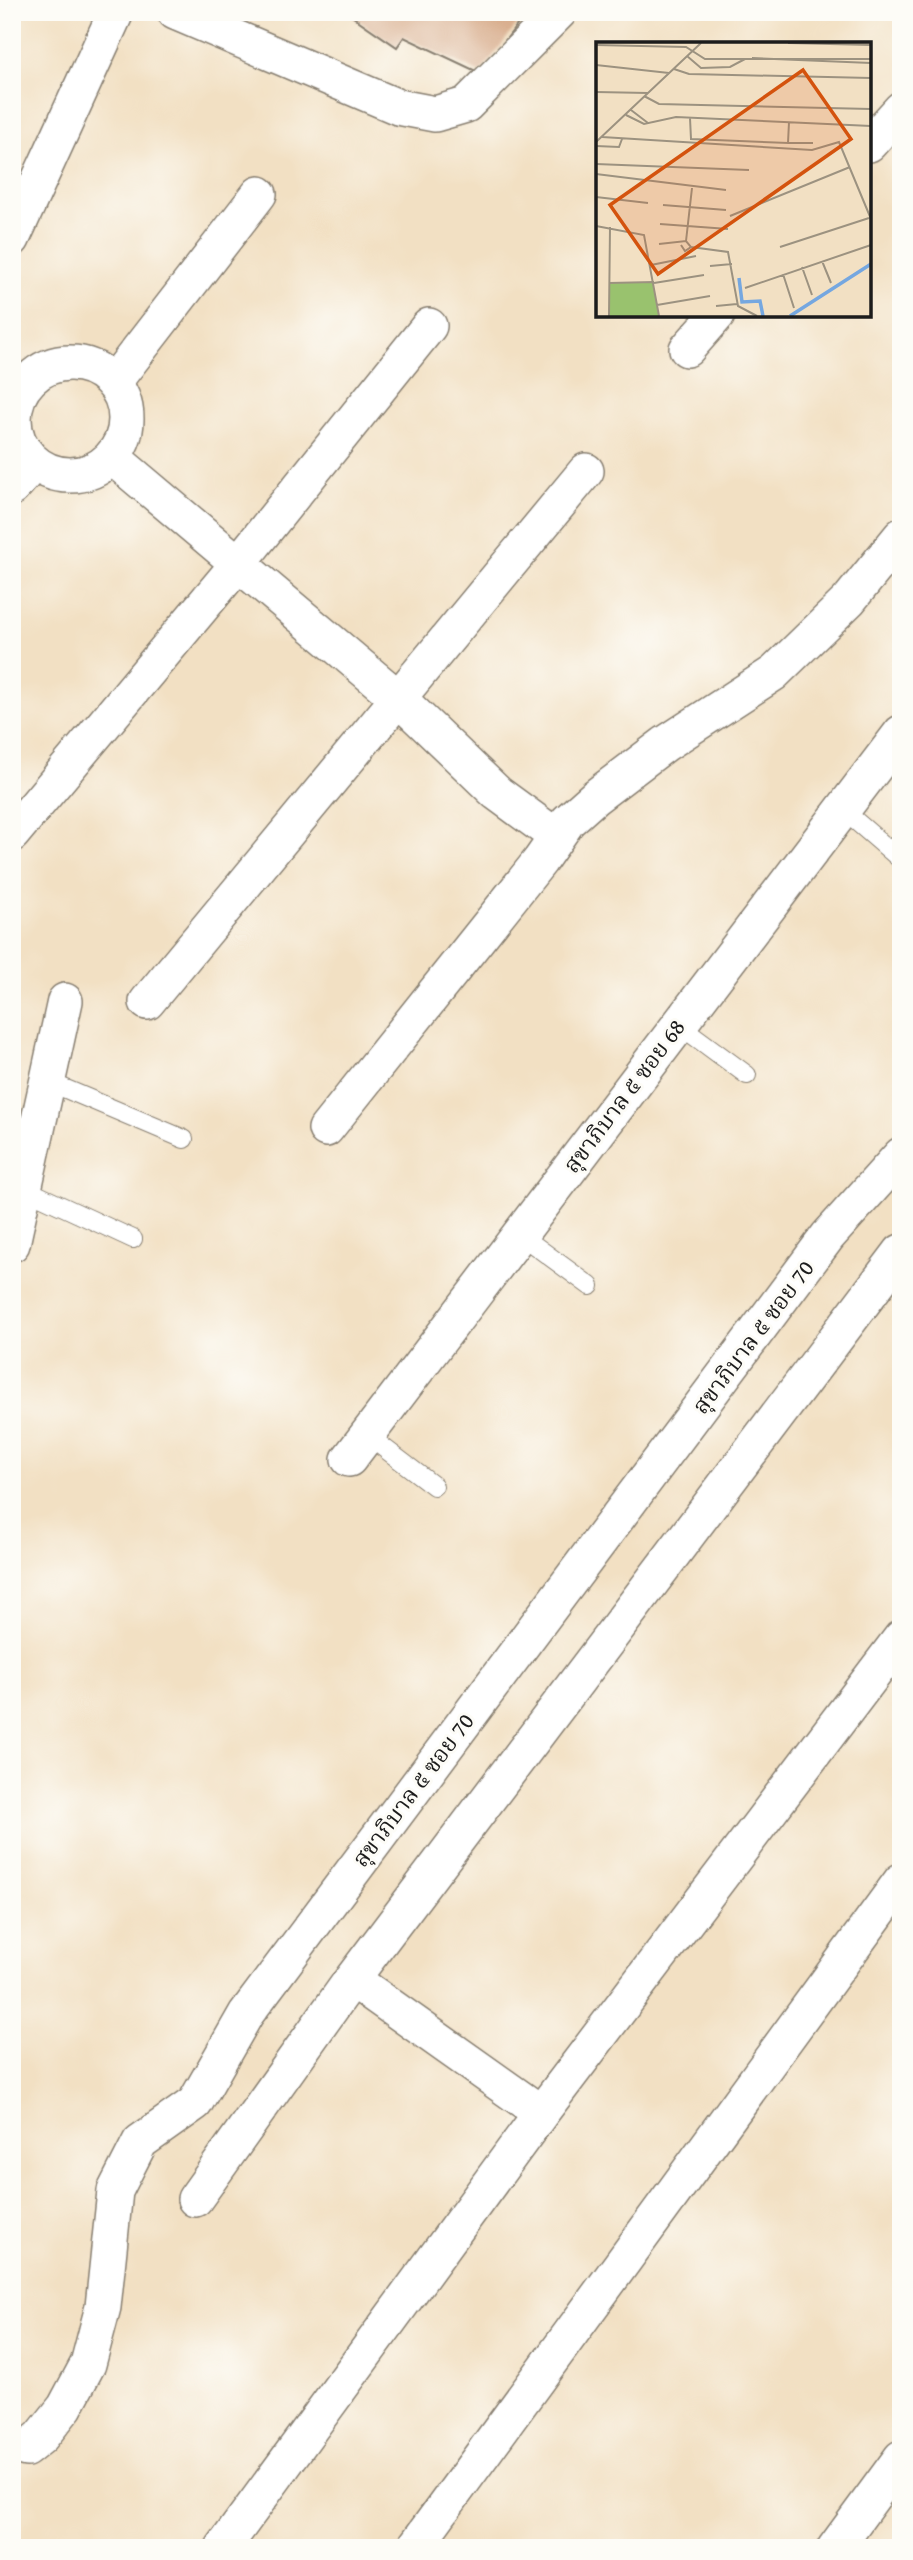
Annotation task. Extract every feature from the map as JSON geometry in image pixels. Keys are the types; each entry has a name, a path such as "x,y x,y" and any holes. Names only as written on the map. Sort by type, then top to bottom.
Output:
{"street":[{"path":"12,239 116,12"},
{"path":"175,12 398,107 435,114 466,105 559,12"},
{"path":"871,142 901,109"},
{"path":"113,383 259,194"},
{"path":"687,349 715,317"},
{"path":"12,834 238,564 429,326"},
{"path":"72,362 95,368 113,383 124,403 125,427 121,445 112,457 101,466 79,475 23,476 13,423 16,399 29,379 49,366 72,362"},
{"path":"112,457 398,698 497,793 557,837"},
{"path":"147,1002 586,471"},
{"path":"326,1129 568,821 665,744 774,673 849,600 901,536"},
{"name":"สุขาภิบาล ๕ ซอย 68","path":"358,1447 901,733"},
{"path":"12,1244 65,1001"},
{"name":"สุขาภิบาล ๕ ซอย 70","path":"12,2445 26,2449 41,2437 65,2407 88,2364 103,2307 114,2191 140,2142 195,2103 246,2014 828,1236 901,1155"},
{"path":"195,2199 352,1979 901,1252"},
{"path":"223,2548 541,2113 901,1638"},
{"path":"414,2548 901,1881"},
{"path":"352,1979 541,2113"},
{"path":"835,2548 901,2458"}],"lane":[{"path":"842,809 901,860"},
{"path":"678,1024 747,1075"},
{"path":"47,1081 184,1139"},
{"path":"25,1189 133,1240"},
{"path":"519,1234 590,1286"},
{"path":"358,1447 434,1486"}],"building":[{"path":"346,12 527,12 480,73 404,37 397,47"}]}
